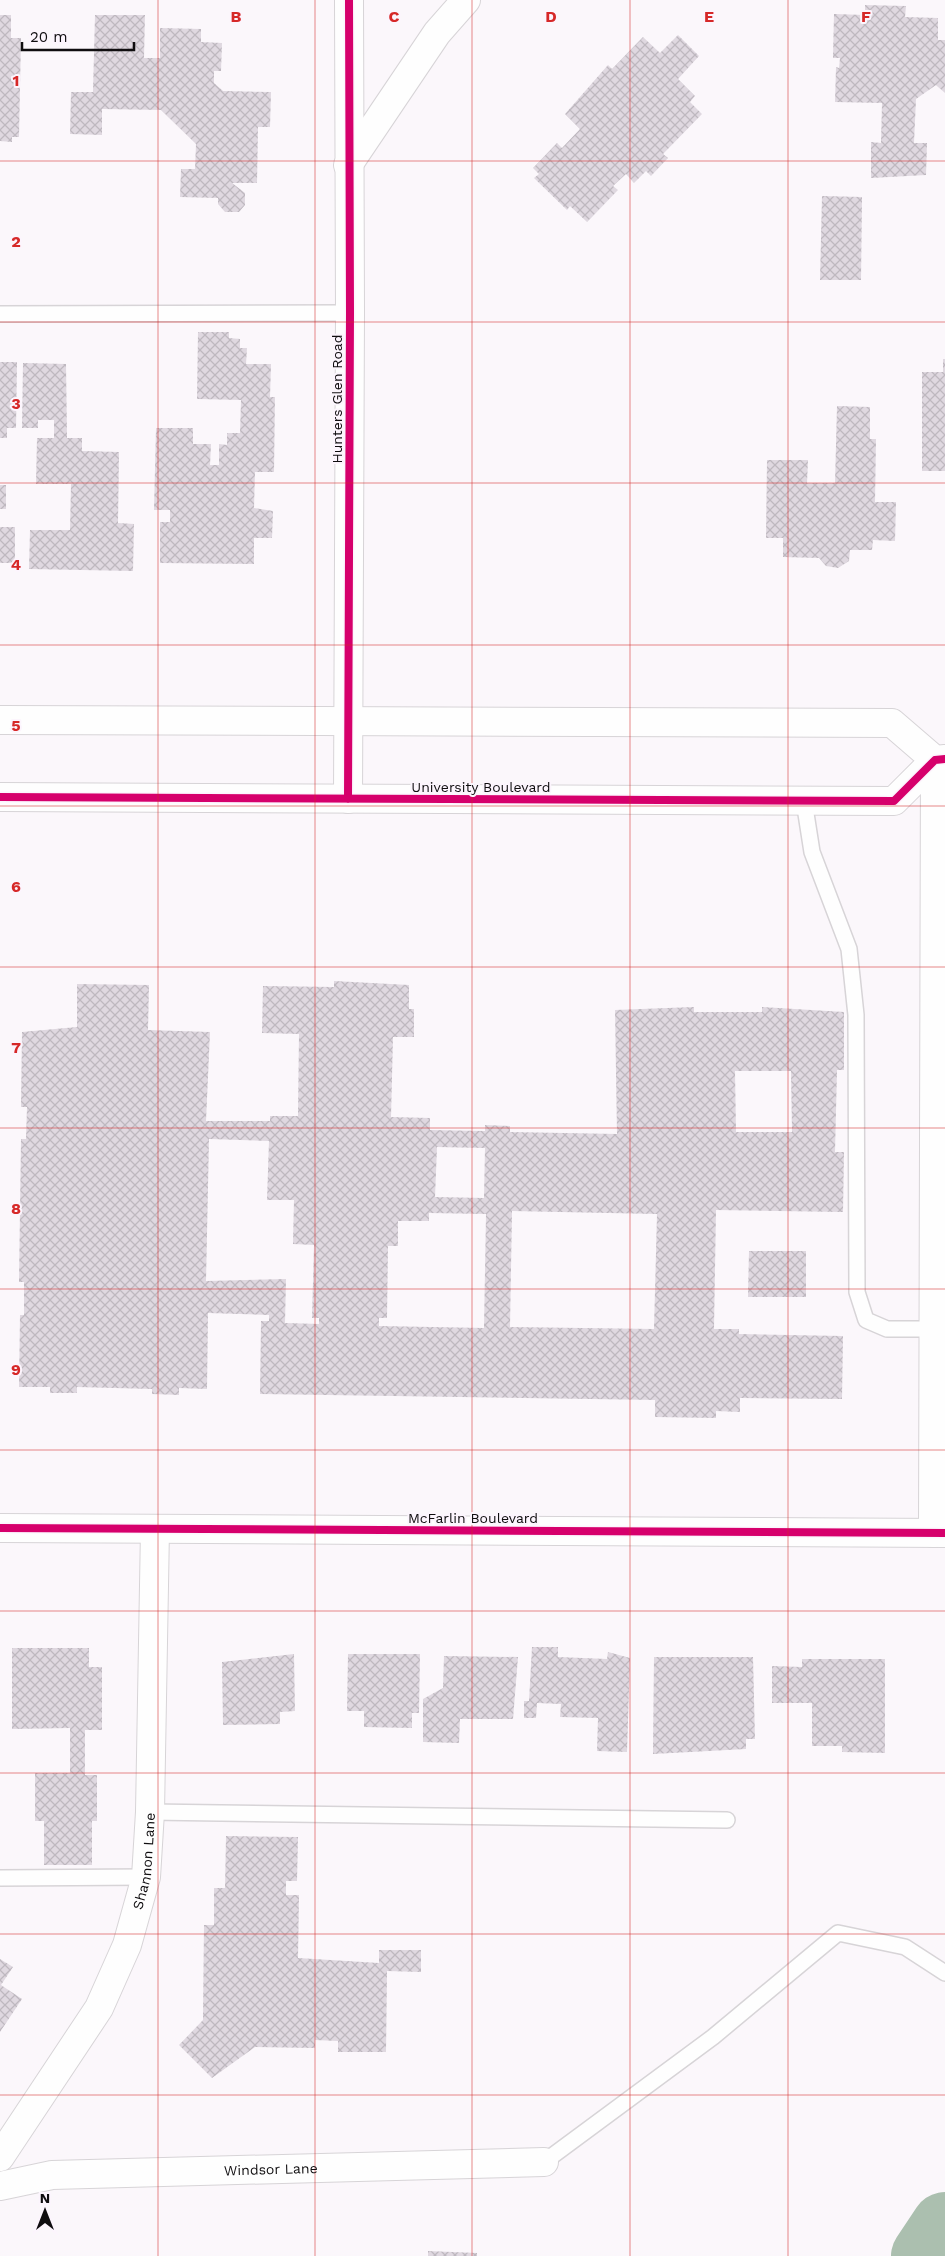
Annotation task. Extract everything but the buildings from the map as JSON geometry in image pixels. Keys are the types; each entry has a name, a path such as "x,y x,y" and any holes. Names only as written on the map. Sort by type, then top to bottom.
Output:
{"street":[{"name":"Hunters Glen Road","path":"348,799 349,0"},
{"path":"348,164 437,33 466,0"},
{"path":"0,720 892,723 940,759 933,1330 939,1533"},
{"name":"University Boulevard","path":"0,797 894,801 940,759"},
{"name":"McFarlin Boulevard","path":"0,1528 939,1533"},
{"name":"Shannon Lane","path":"0,2157 100,2008 127,1945 146,1878 150,1812 155,1529"},
{"name":"Windsor Lane","path":"0,2186 52,2175 544,2162"}],"lane":[{"path":"0,314 350,312"},
{"path":"804,801 812,852 849,950 856,1015 857,1292 866,1320 887,1329 933,1330"},
{"path":"150,1812 727,1820"},
{"path":"0,1878 146,1878"},
{"path":"544,2162 713,2037 838,1934 905,1947 945,1973"}],"waterway":[{"path":"925,2256 945,2226"}],"cycle path":[{"path":"348,799 349,0"},
{"path":"0,797 894,801 935,760 945,759"},
{"path":"0,1528 945,1533"}]}
